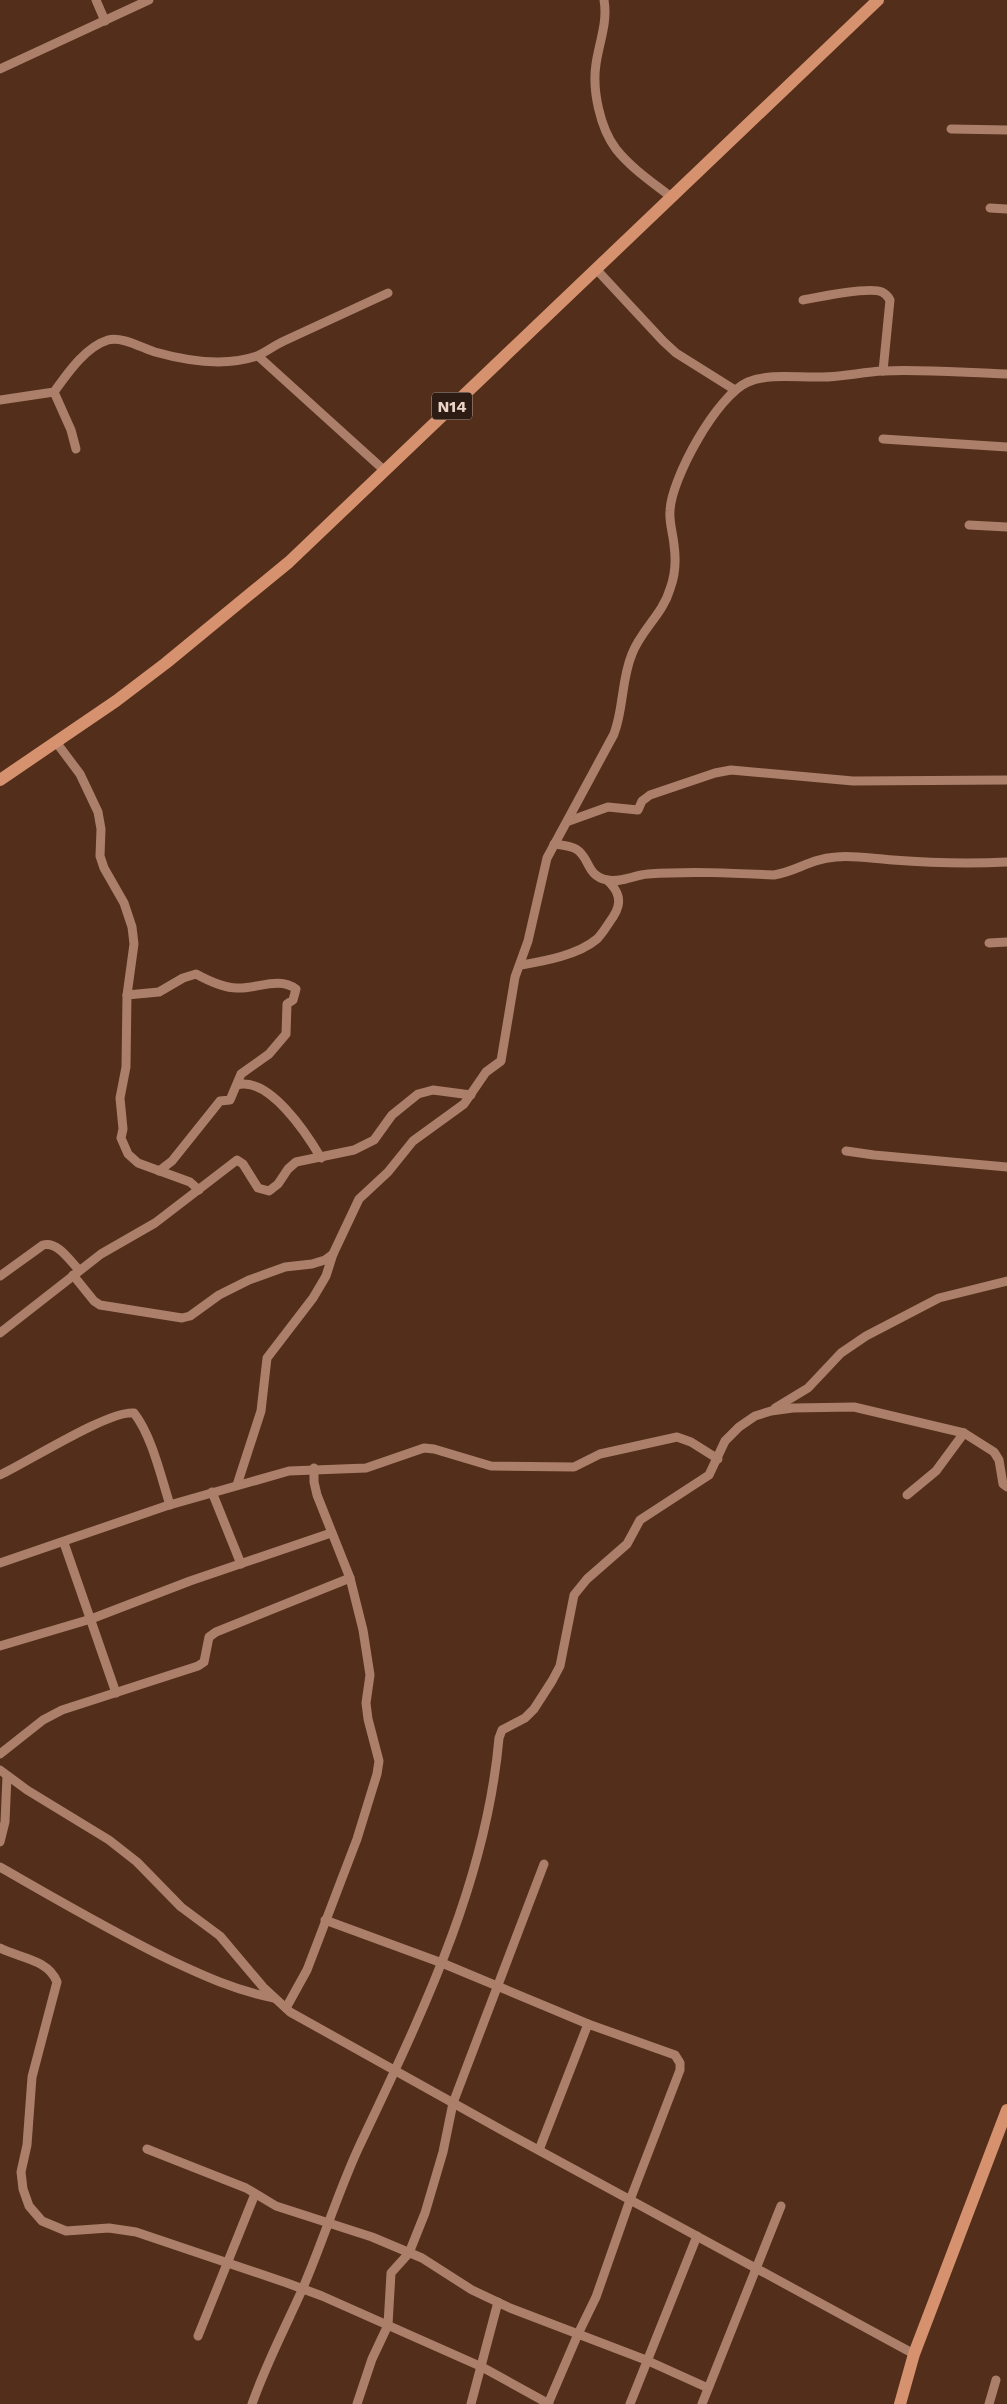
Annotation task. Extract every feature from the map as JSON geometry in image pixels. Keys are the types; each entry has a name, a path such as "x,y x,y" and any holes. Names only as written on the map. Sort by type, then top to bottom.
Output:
{"main road":[{"name":"N14","path":"0,780 123,695 229,612 289,562 878,0"},
{"path":"900,2404 914,2354 1007,2110"}],"street":[{"path":"96,0 105,21"},
{"path":"0,69 149,0"},
{"path":"604,0 604,29 594,75 596,100 602,121 615,148 635,169 671,197"},
{"path":"951,129 1007,130"},
{"path":"990,208 1007,209"},
{"path":"596,269 669,347 735,390"},
{"path":"803,300 867,290 880,291 887,295 890,300 883,371"},
{"path":"0,400 54,392 67,373 98,344 110,339 179,358 207,362 233,361 258,356 279,343 388,293"},
{"path":"258,356 385,471"},
{"path":"237,1485 261,1412 267,1358 313,1298 326,1276 333,1254 359,1199 388,1172 414,1141 453,1113 471,1095 486,1072 500,1061 509,1004 536,910 540,881 554,844 569,821 618,725 622,682 632,652 640,637 654,621 670,591 675,557 670,525 672,498 687,462 705,427 722,402 745,383 758,378 824,377 883,371 1007,374"},
{"path":"54,392 71,430 76,449"},
{"path":"883,439 1007,447"},
{"path":"969,525 1007,527"},
{"path":"56,742 80,774 98,812 101,829 100,856 104,868 124,903 132,927 134,944 127,996 126,1067 120,1098 123,1129 121,1138 128,1154 138,1163 190,1182 198,1190"},
{"path":"569,821 608,807 638,810 642,801 650,795 715,773 731,770 853,780 1007,780"},
{"path":"554,844 575,848 582,854 595,875 607,880 621,881 646,874 774,875 789,872 801,864 817,859 839,856 959,864 1007,862"},
{"path":"521,965 562,956 598,938 617,911 620,899 617,890 607,880"},
{"path":"989,943 1007,942"},
{"path":"127,996 142,992 159,992 183,978 196,974 236,988 274,983 289,984 296,990 286,1012 288,1022 286,1034 269,1054 240,1074 230,1100 220,1101 172,1161 158,1171"},
{"path":"237,1085 244,1083 262,1091 284,1106 321,1158"},
{"path":"0,1333 101,1254 154,1223 238,1160 243,1164 258,1188 269,1191 278,1184 288,1169 296,1162 354,1150 374,1140 392,1115 418,1094 433,1090 471,1095"},
{"path":"846,1151 1007,1167"},
{"path":"0,1276 43,1245 49,1243 56,1246 94,1301 100,1305 182,1318 190,1316 219,1295 249,1280 286,1267 312,1264 325,1260 333,1254"},
{"path":"252,2404 302,2289 357,2151 396,2071 459,1918 481,1848 490,1806 499,1738 502,1730 525,1718 534,1709 560,1666 574,1595 593,1572 627,1544 640,1520 709,1475 725,1441 739,1427 755,1416 771,1410 808,1388 841,1353 866,1336 939,1298 1007,1281"},
{"path":"771,1410 829,1406 854,1407 964,1433 994,1452 998,1460 1003,1484 1007,1487"},
{"path":"0,1475 106,1420 127,1412 134,1413 140,1420 151,1448 170,1505"},
{"path":"907,1495 936,1471 964,1433"},
{"path":"0,1563 64,1543 170,1505 237,1485 289,1471 314,1468 366,1468 424,1448 434,1449 490,1466 574,1468 600,1454 677,1438 691,1442 718,1459"},
{"path":"286,2008 307,1970 357,1839 377,1774 379,1761 368,1719 366,1703 370,1675 368,1654 350,1578 317,1495 314,1482 314,1468"},
{"path":"212,1492 241,1564"},
{"path":"0,1646 91,1619 331,1533"},
{"path":"64,1543 116,1693"},
{"path":"0,1754 43,1720 56,1713 100,1696 116,1693 198,1666 204,1662 209,1637 216,1632 350,1578"},
{"path":"0,1842 5,1822 4,1773"},
{"path":"4,1773 110,1840 137,1862 181,1907 220,1936 263,1987 286,2008 538,2150 914,2354"},
{"path":"357,2404 372,2360 388,2325 391,2273 409,2252 430,2195 443,2152 453,2103 544,1864"},
{"path":"0,1867 141,1946 206,1977 245,1992 275,1998"},
{"path":"0,1948 44,1965 54,1974 57,1982 32,2077 28,2145 22,2172 23,2190 30,2206 42,2221 66,2231 109,2228 136,2232 228,2262 302,2289 388,2325 482,2367 548,2404 596,2297 630,2200 680,2070 680,2063 675,2055 588,2024 442,1963 326,1920"},
{"path":"538,2150 588,2024"},
{"path":"148,2149 246,2188 276,2206 328,2222 409,2252 422,2258 472,2290 498,2302 646,2360 708,2388"},
{"path":"198,2336 255,2194"},
{"path":"702,2404 755,2268 782,2206"},
{"path":"630,2404 697,2236"},
{"path":"470,2404 482,2367 498,2302"},
{"path":"989,2404 996,2380"}]}
